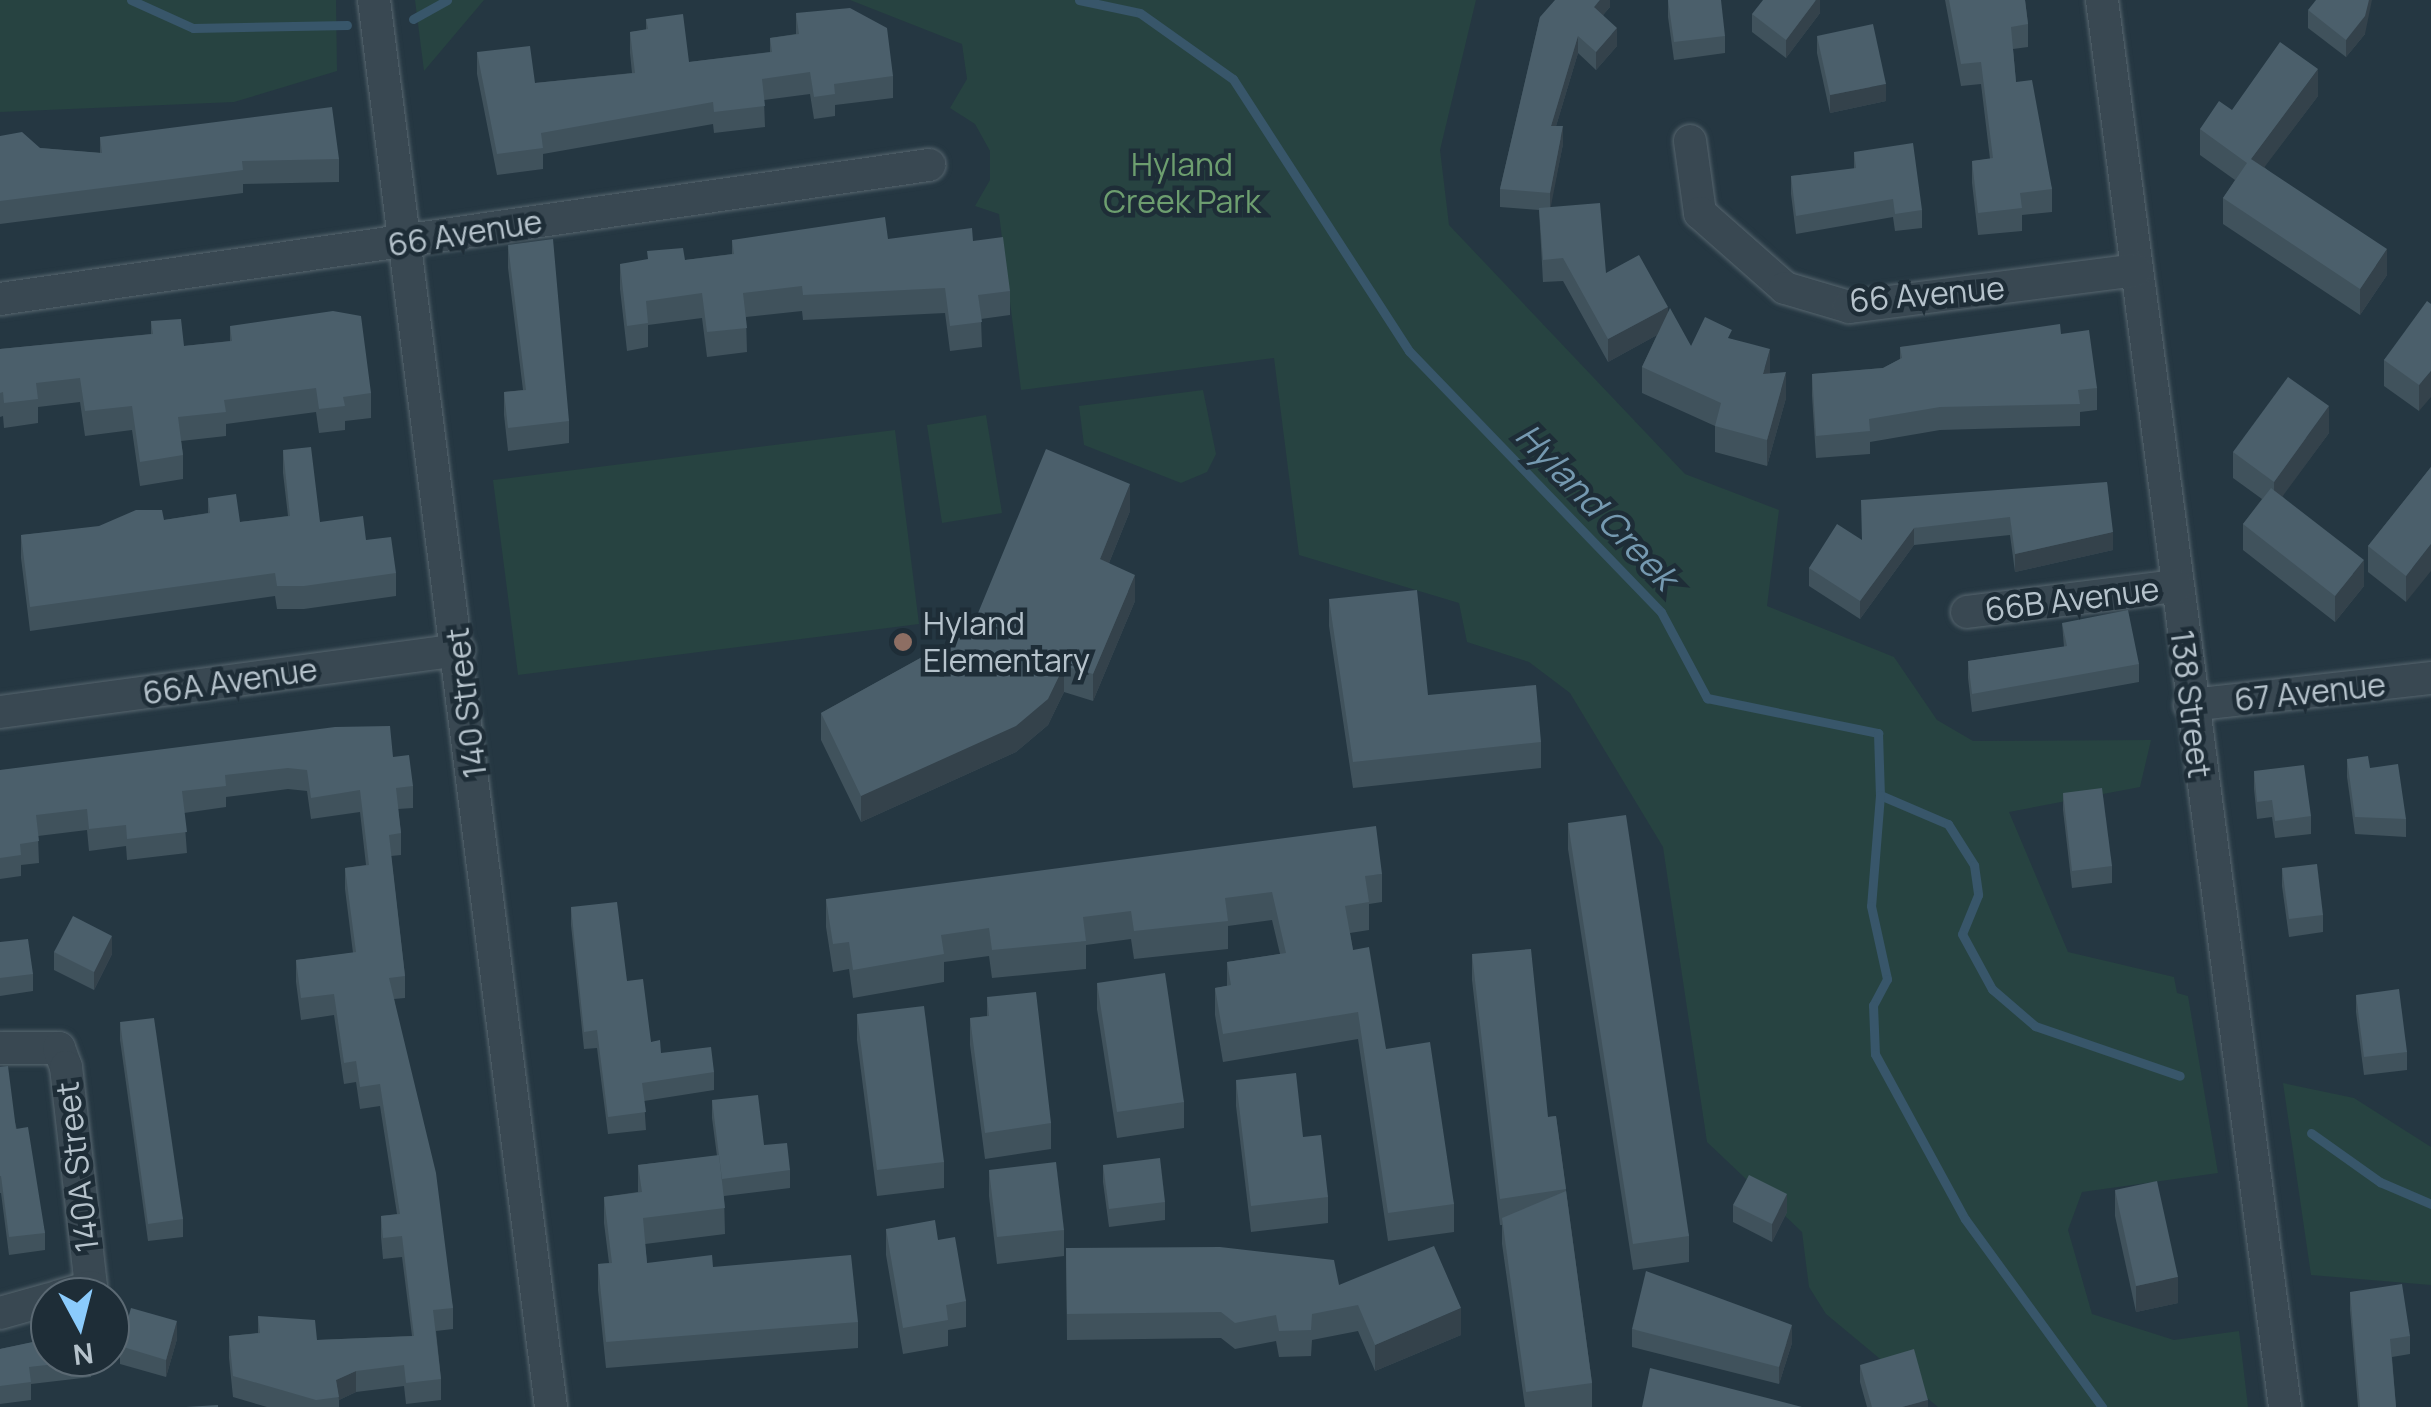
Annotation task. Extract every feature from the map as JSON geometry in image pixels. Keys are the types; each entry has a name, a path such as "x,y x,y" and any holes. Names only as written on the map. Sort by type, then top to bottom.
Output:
{"street":[{"name":"138 Street","path":"2102,0 2190,705 2285,1407"},
{"name":"140 Street","path":"376,14 409,241 552,1407"},
{"name":"66 Avenue","path":"1690,141 1700,213 1785,288 1849,307 2136,270"},
{"name":"66 Avenue","path":"0,298 929,165"},
{"name":"66B Avenue","path":"1967,612 2176,586"},
{"name":"66A Avenue","path":"0,712 459,650"},
{"name":"67 Avenue","path":"2190,705 2431,678"},
{"name":"140A Street","path":"0,1048 58,1048 89,1277"},
{"path":"0,1313 30,1305"}],"green space":[{"path":"0,0 336,0 337,71 234,102 0,112"},
{"path":"415,0 484,0 424,71"},
{"name":"Hyland Creek Park","path":"850,0 1476,0 1440,150 1449,225 1685,474 1779,510 1767,606 1894,657 1937,720 1973,741 2151,740 2140,787 2009,812 2068,952 2174,977 2177,993 2188,996 2218,1173 2082,1192 2068,1230 2092,1314 2174,1340 2239,1331 2248,1407 1938,1407 1826,1314 1809,1287 1802,1232 1707,1142 1663,847 1570,693 1529,662 1467,642 1459,603 1299,555 1274,358 1021,390 999,214 975,206 990,180 990,151 975,124 950,108 967,79 962,44"},
{"path":"1203,390 1216,454 1207,472 1181,483 1084,445 1079,406"},
{"path":"986,415 1002,513 942,523 927,425"},
{"path":"895,430 919,624 518,675 493,480"},
{"path":"2283,1083 2354,1098 2431,1147 2431,1285 2311,1275"}],"building":[{"path":"1555,0 1600,0 1594,7 1617,28 1596,52 1578,36 1551,126 1563,126 1550,193 1500,189 1540,17"},
{"path":"1668,0 1721,0 1725,36 1674,42"},
{"path":"1763,0 1816,0 1786,40 1752,14"},
{"path":"1949,0 2025,0 2028,24 2011,27 2016,82 2032,80 2052,189 2020,193 2022,208 1978,213 1972,161 1993,158 1981,62 1961,64"},
{"path":"2316,0 2369,0 2365,16 2346,40 2308,10"},
{"path":"850,8 887,28 893,76 834,84 835,94 814,97 810,72 762,79 765,106 714,112 713,102 541,133 543,148 497,154 477,52 530,46 535,83 635,73 630,32 648,29 646,19 683,14 689,62 772,52 770,38 799,34 796,13"},
{"path":"1873,24 1886,84 1830,95 1817,36"},
{"path":"2280,42 2318,69 2251,159 2387,249 2360,289 2223,198 2247,163 2200,129 2219,101 2232,110"},
{"path":"332,107 339,159 242,161 243,170 0,201 0,136 22,132 40,148 102,153 100,137"},
{"path":"1913,143 1922,210 1895,214 1893,199 1796,216 1791,176 1856,168 1854,152"},
{"path":"1600,203 1606,273 1639,255 1668,307 1608,339 1563,258 1543,260 1539,208"},
{"path":"885,217 888,239 972,228 973,241 1003,237 1010,291 978,295 982,322 950,326 945,288 803,295 802,286 743,293 747,328 707,332 702,293 646,301 648,323 627,326 620,264 648,259 647,251 683,248 685,260 734,254 732,240"},
{"path":"553,239 569,421 508,428 504,392 526,390 508,245"},
{"path":"2427,301 2431,304 2431,371 2419,385 2384,360"},
{"path":"1670,308 1691,346 1705,317 1732,330 1728,338 1770,349 1763,374 1786,372 1767,440 1715,426 1721,403 1642,367"},
{"path":"333,311 361,316 371,393 343,397 345,406 319,409 316,388 224,400 226,412 178,417 183,455 140,462 132,406 85,411 80,378 36,383 38,399 4,403 3,392 0,393 0,349 153,334 151,321 181,319 184,346 232,341 230,326"},
{"path":"2060,324 2061,334 2089,330 2097,388 2078,390 2080,404 1940,407 1869,419 1870,431 1816,436 1812,374 1883,368 1902,358 1900,347"},
{"path":"2288,377 2329,406 2274,482 2233,452"},
{"path":"311,447 320,522 363,516 366,540 391,537 396,573 277,586 275,573 30,607 21,535 99,526 136,510 162,510 164,520 210,513 208,498 236,494 240,522 290,516 283,450"},
{"path":"1046,449 1130,484 1100,559 1135,575 1093,674 1064,666 1048,699 1016,726 861,796 821,713 971,630"},
{"path":"2431,467 2431,544 2406,576 2368,546"},
{"path":"2107,482 2113,532 2015,554 2010,517 1914,528 1860,601 1809,568 1837,524 1862,540 1861,500"},
{"path":"2271,488 2364,560 2335,596 2243,524"},
{"path":"1417,590 1428,695 1536,685 1541,742 1353,762 1329,599"},
{"path":"2128,610 2139,664 1972,694 1968,661 2067,646 2062,623"},
{"path":"390,726 393,757 409,755 413,786 396,788 401,833 389,835 405,976 389,978 436,1173 453,1308 433,1310 441,1379 406,1383 404,1365 356,1371 336,1380 339,1397 316,1400 233,1376 229,1336 260,1333 258,1316 315,1320 317,1340 414,1336 402,1236 383,1238 381,1216 400,1214 380,1084 360,1087 356,1061 344,1063 334,994 301,998 296,960 356,952 345,868 369,865 360,790 311,798 307,770 288,768 225,775 226,786 182,791 187,832 127,839 126,825 89,829 87,809 36,815 39,841 20,844 21,855 0,858 0,770 335,727"},
{"path":"2368,756 2370,768 2398,764 2406,819 2355,817 2347,759"},
{"path":"2304,765 2311,816 2275,821 2272,800 2257,802 2254,771"},
{"path":"2102,788 2112,866 2072,871 2063,793"},
{"path":"1626,815 1689,1236 1633,1244 1568,823"},
{"path":"1376,826 1382,874 1365,876 1369,902 1345,906 1353,950 1369,947 1386,1049 1430,1042 1454,1204 1388,1213 1358,1012 1223,1034 1215,988 1231,985 1227,962 1286,953 1272,892 1225,898 1228,921 1134,931 1131,911 1083,917 1086,941 992,950 989,928 941,935 944,954 853,970 849,942 833,944 826,899"},
{"path":"2317,864 2323,915 2289,919 2282,868"},
{"path":"617,902 627,981 643,979 651,1042 660,1040 661,1053 711,1047 714,1072 642,1083 646,1112 608,1117 597,1030 584,1032 571,907"},
{"path":"73,916 112,936 94,972 54,952"},
{"path":"28,939 33,974 0,978 0,942"},
{"path":"1531,949 1548,1117 1556,1116 1566,1189 1500,1199 1472,954"},
{"path":"1165,973 1184,1102 1117,1112 1097,983"},
{"path":"2399,989 2407,1052 2364,1057 2356,995"},
{"path":"1036,992 1051,1123 985,1133 970,1018 989,1016 987,997"},
{"path":"924,1006 944,1162 877,1170 857,1014"},
{"path":"154,1018 183,1219 148,1224 120,1022"},
{"path":"8,1066 16,1129 28,1127 45,1233 9,1237 0,1176 0,1067"},
{"path":"1296,1073 1303,1137 1321,1135 1328,1197 1251,1206 1236,1080"},
{"path":"758,1095 764,1145 787,1143 790,1170 722,1179 712,1100"},
{"path":"719,1155 725,1208 643,1218 647,1263 712,1255 713,1267 851,1255 858,1322 606,1342 598,1264 612,1263 604,1197 642,1192 638,1165"},
{"path":"1160,1158 1165,1202 1109,1209 1103,1165"},
{"path":"1056,1162 1064,1230 997,1237 989,1170"},
{"path":"1749,1175 1787,1194 1772,1224 1733,1205"},
{"path":"2157,1181 2178,1277 2136,1286 2115,1190"},
{"path":"1566,1191 1592,1383 1526,1392 1502,1218"},
{"path":"935,1220 938,1240 955,1237 966,1301 946,1305 948,1320 903,1328 886,1229"},
{"path":"1434,1246 1461,1308 1375,1345 1358,1305 1312,1314 1311,1330 1279,1331 1276,1315 1235,1323 1221,1312 1067,1314 1066,1248 1220,1247 1334,1260 1339,1285"},
{"path":"1646,1271 1792,1325 1779,1367 1632,1329"},
{"path":"2402,1284 2410,1336 2390,1339 2396,1407 2360,1407 2350,1292"},
{"path":"131,1308 177,1321 166,1360 130,1349"},
{"path":"30,1343 31,1382 0,1386 0,1349"},
{"path":"1914,1349 1928,1400 1902,1407 1872,1407 1860,1365"},
{"path":"1650,1368 1802,1407 1642,1407"}],"waterway":[{"name":"Hyland Creek","path":"131,0 193,28 347,25"},
{"name":"Hyland Creek","path":"413,19 447,0"},
{"name":"Hyland Creek","path":"1079,0 1140,13 1233,79 1409,351 1661,612 1707,698 1878,733 1880,795 1948,824 1974,865 1978,895 1962,934 1992,989 2035,1026 2180,1076"},
{"path":"1880,795 1871,906 1887,979 1873,1005 1875,1054 1965,1219 2102,1407"},
{"name":"Hyland Creek","path":"2311,1133 2380,1182 2431,1204"}],"place":[{"name":"Hyland Elementary","path":"903,642"}]}
